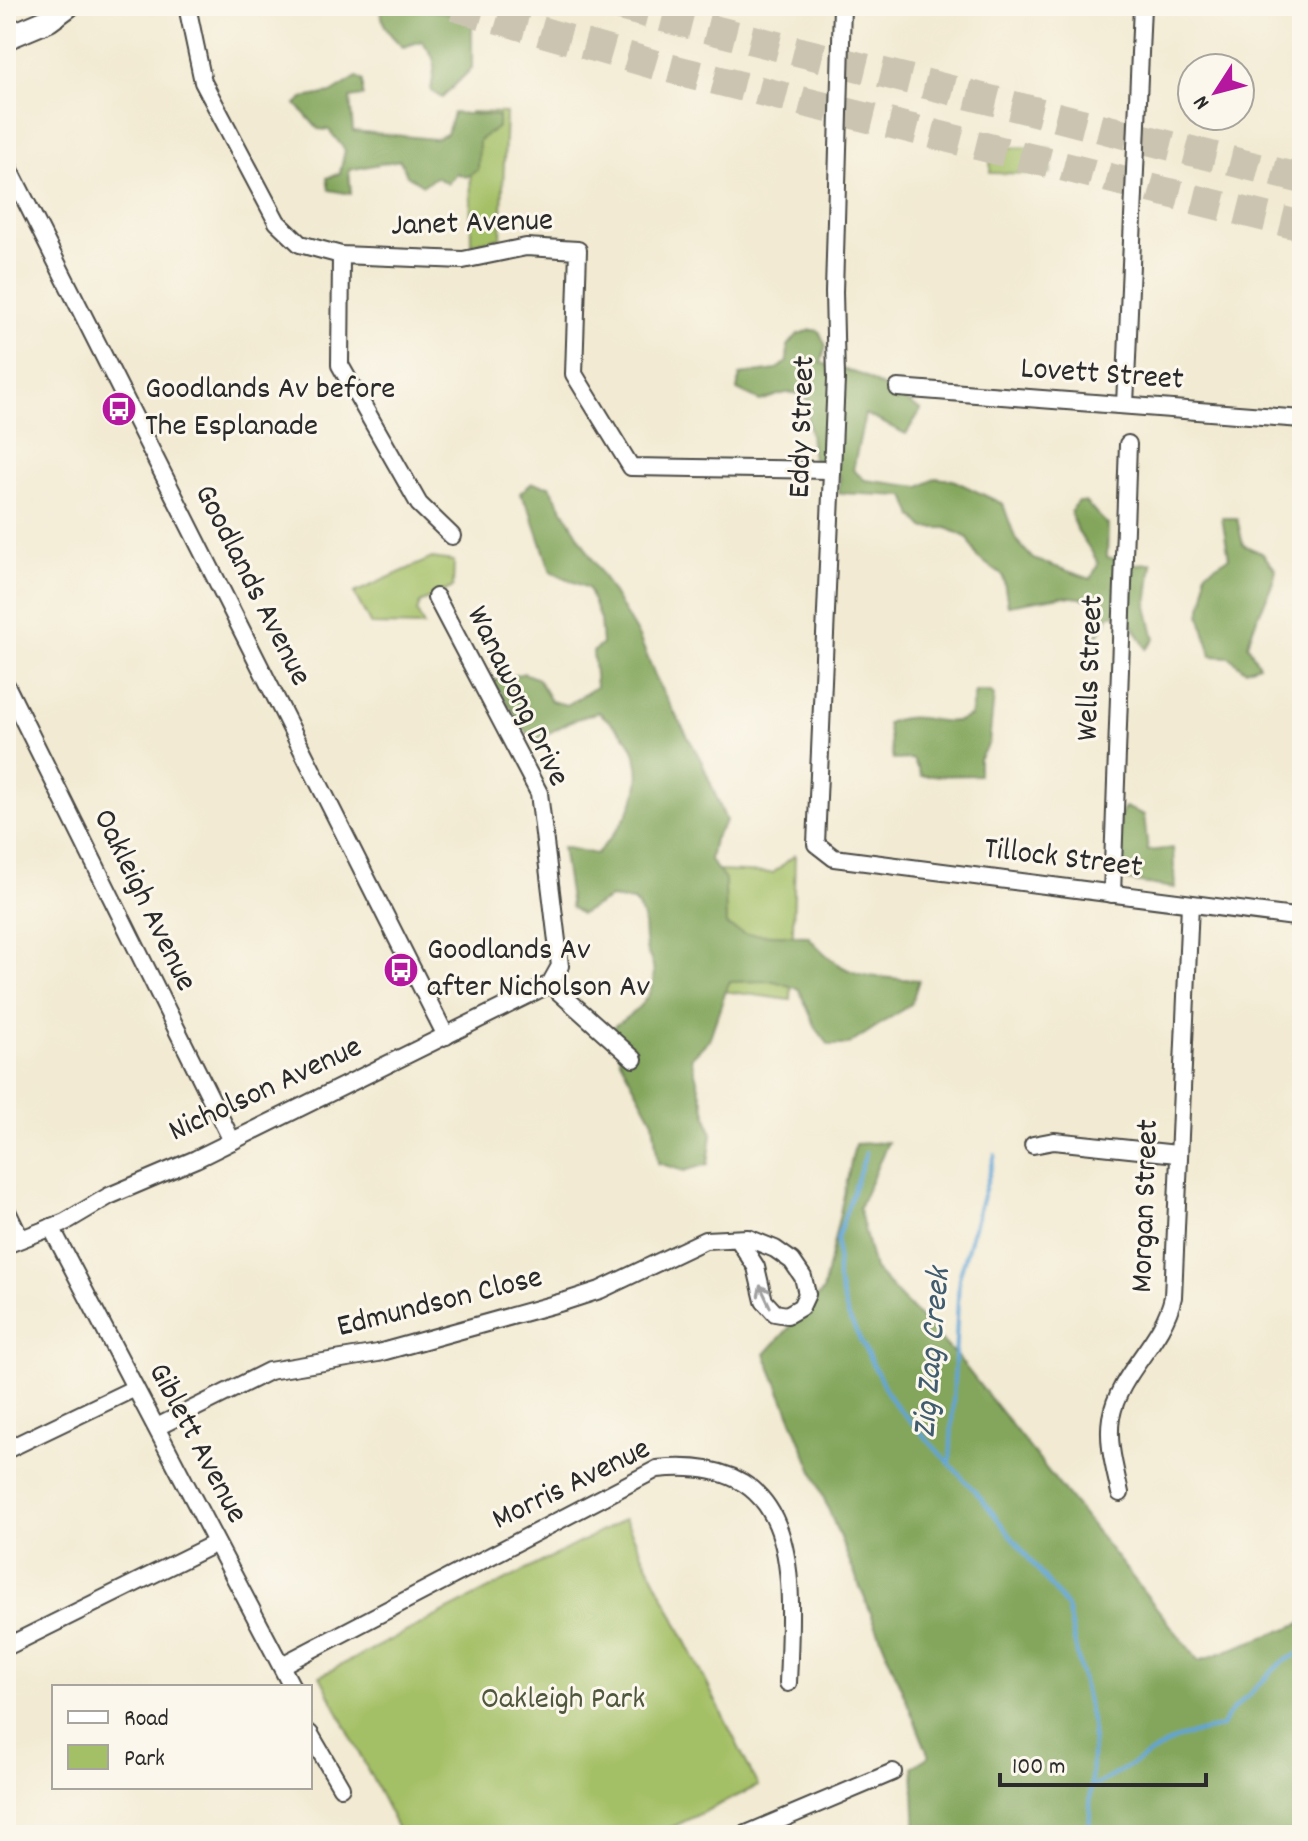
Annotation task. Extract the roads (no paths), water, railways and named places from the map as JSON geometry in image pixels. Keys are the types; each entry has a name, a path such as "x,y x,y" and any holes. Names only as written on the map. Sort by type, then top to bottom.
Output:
{"main road":[{"path":"6,38 40,24 68,6"}],"street":[{"name":"Janet Avenue","path":"187,6 203,82 277,222 300,244 341,255 463,260 526,247 578,250 574,374 631,467 831,470"},
{"name":"Eddy Street","path":"820,850 816,816 831,470 842,6"},
{"path":"1125,405 1142,6"},
{"name":"Goodlands Avenue","path":"6,162 446,1036"},
{"path":"341,255 340,365 419,504 452,536"},
{"name":"Lovett Street","path":"898,388 1302,419"},
{"name":"Wells Street","path":"1112,894 1128,444"},
{"name":"Wanawong Drive","path":"436,597 539,793 560,966 550,984"},
{"name":"Oakleigh Avenue","path":"6,685 232,1141"},
{"name":"Tillock Street","path":"820,850 834,858 1302,918"},
{"name":"Morgan Street","path":"1120,1493 1110,1441 1111,1416 1122,1388 1169,1316 1173,1297 1190,904"},
{"path":"550,984 634,1059"},
{"name":"Nicholson Avenue","path":"13,1242 232,1141 550,984"},
{"path":"1033,1145 1054,1141 1177,1154"},
{"path":"6,1209 13,1242"},
{"name":"Giblett Avenue","path":"51,1227 292,1685"},
{"name":"Edmundson Close","path":"157,1427 269,1371 378,1353 600,1290 705,1240 738,1239 761,1242 792,1261 807,1294 801,1307 787,1315 775,1313 764,1301 756,1267 738,1239"},
{"path":"6,1450 135,1388"},
{"name":"Morris Avenue","path":"282,1665 657,1469 686,1466 710,1467 740,1481 762,1498 785,1541 791,1587 788,1683"},
{"path":"6,1647 216,1543"},
{"path":"312,1737 341,1787"},
{"path":"744,1835 893,1772"}],"waterway":[{"name":"Zig Zag Creek","path":"866,1153 837,1239 838,1281 848,1316 891,1400 981,1498 1067,1607 1093,1730 1089,1835"},
{"name":"Zig Zag Creek","path":"950,1463 959,1278 995,1155"},
{"path":"1091,1788 1178,1738 1222,1726 1227,1716 1282,1662 1300,1653"}],"tunnel":[{"path":"454,6 656,65 1302,226"},
{"path":"619,6 1302,179"}],"place":[{"name":"Goodlands Av before The Esplanade","path":"119,409"},
{"name":"Goodlands Av after Nicholson Av","path":"401,970"}],"park label":[{"name":"Oakleigh Park","path":"563,1701"}]}
